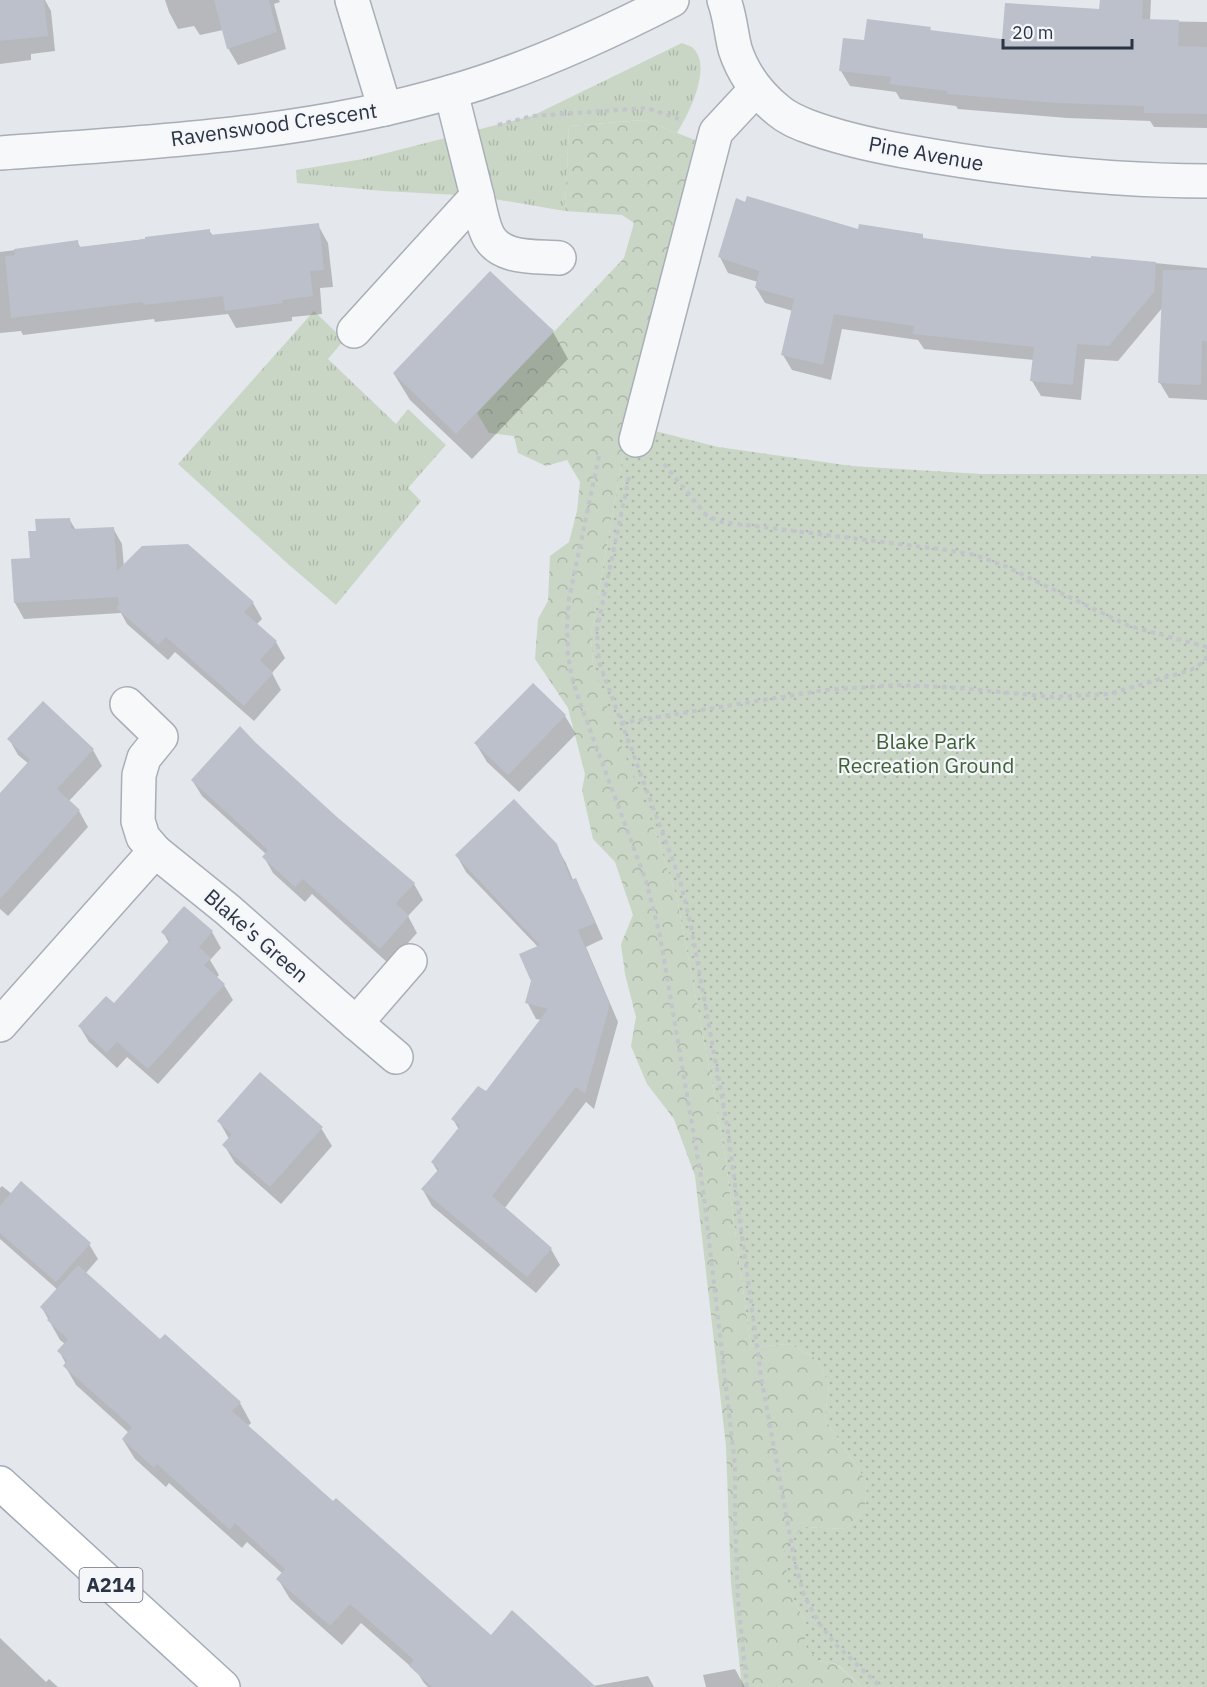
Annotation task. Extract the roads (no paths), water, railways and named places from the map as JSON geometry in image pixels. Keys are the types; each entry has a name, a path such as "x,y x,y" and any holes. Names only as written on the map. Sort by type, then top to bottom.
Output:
{"main road":[{"name":"A214","path":"0,1483 223,1687"}],"street":[{"path":"352,0 385,109"},
{"name":"Ravenswood Crescent","path":"0,153 236,134 385,109 487,81 565,51 672,0"},
{"name":"Pine Avenue","path":"724,0 736,49 744,71 756,89 791,119 823,132 861,143 1041,172 1113,178 1207,181"},
{"path":"648,449 716,132 756,89"},
{"path":"451,92 487,235 496,247 509,253 559,258"},
{"path":"354,331 477,196"},
{"name":"Blake's Green","path":"127,704 160,737 144,759 139,775 138,821 143,837 155,851 228,910 396,1057"},
{"path":"0,1025 155,851"},
{"path":"356,1023 410,961"}],"park label":[{"name":"Blake Park Recreation Ground","path":"926,754"}]}
